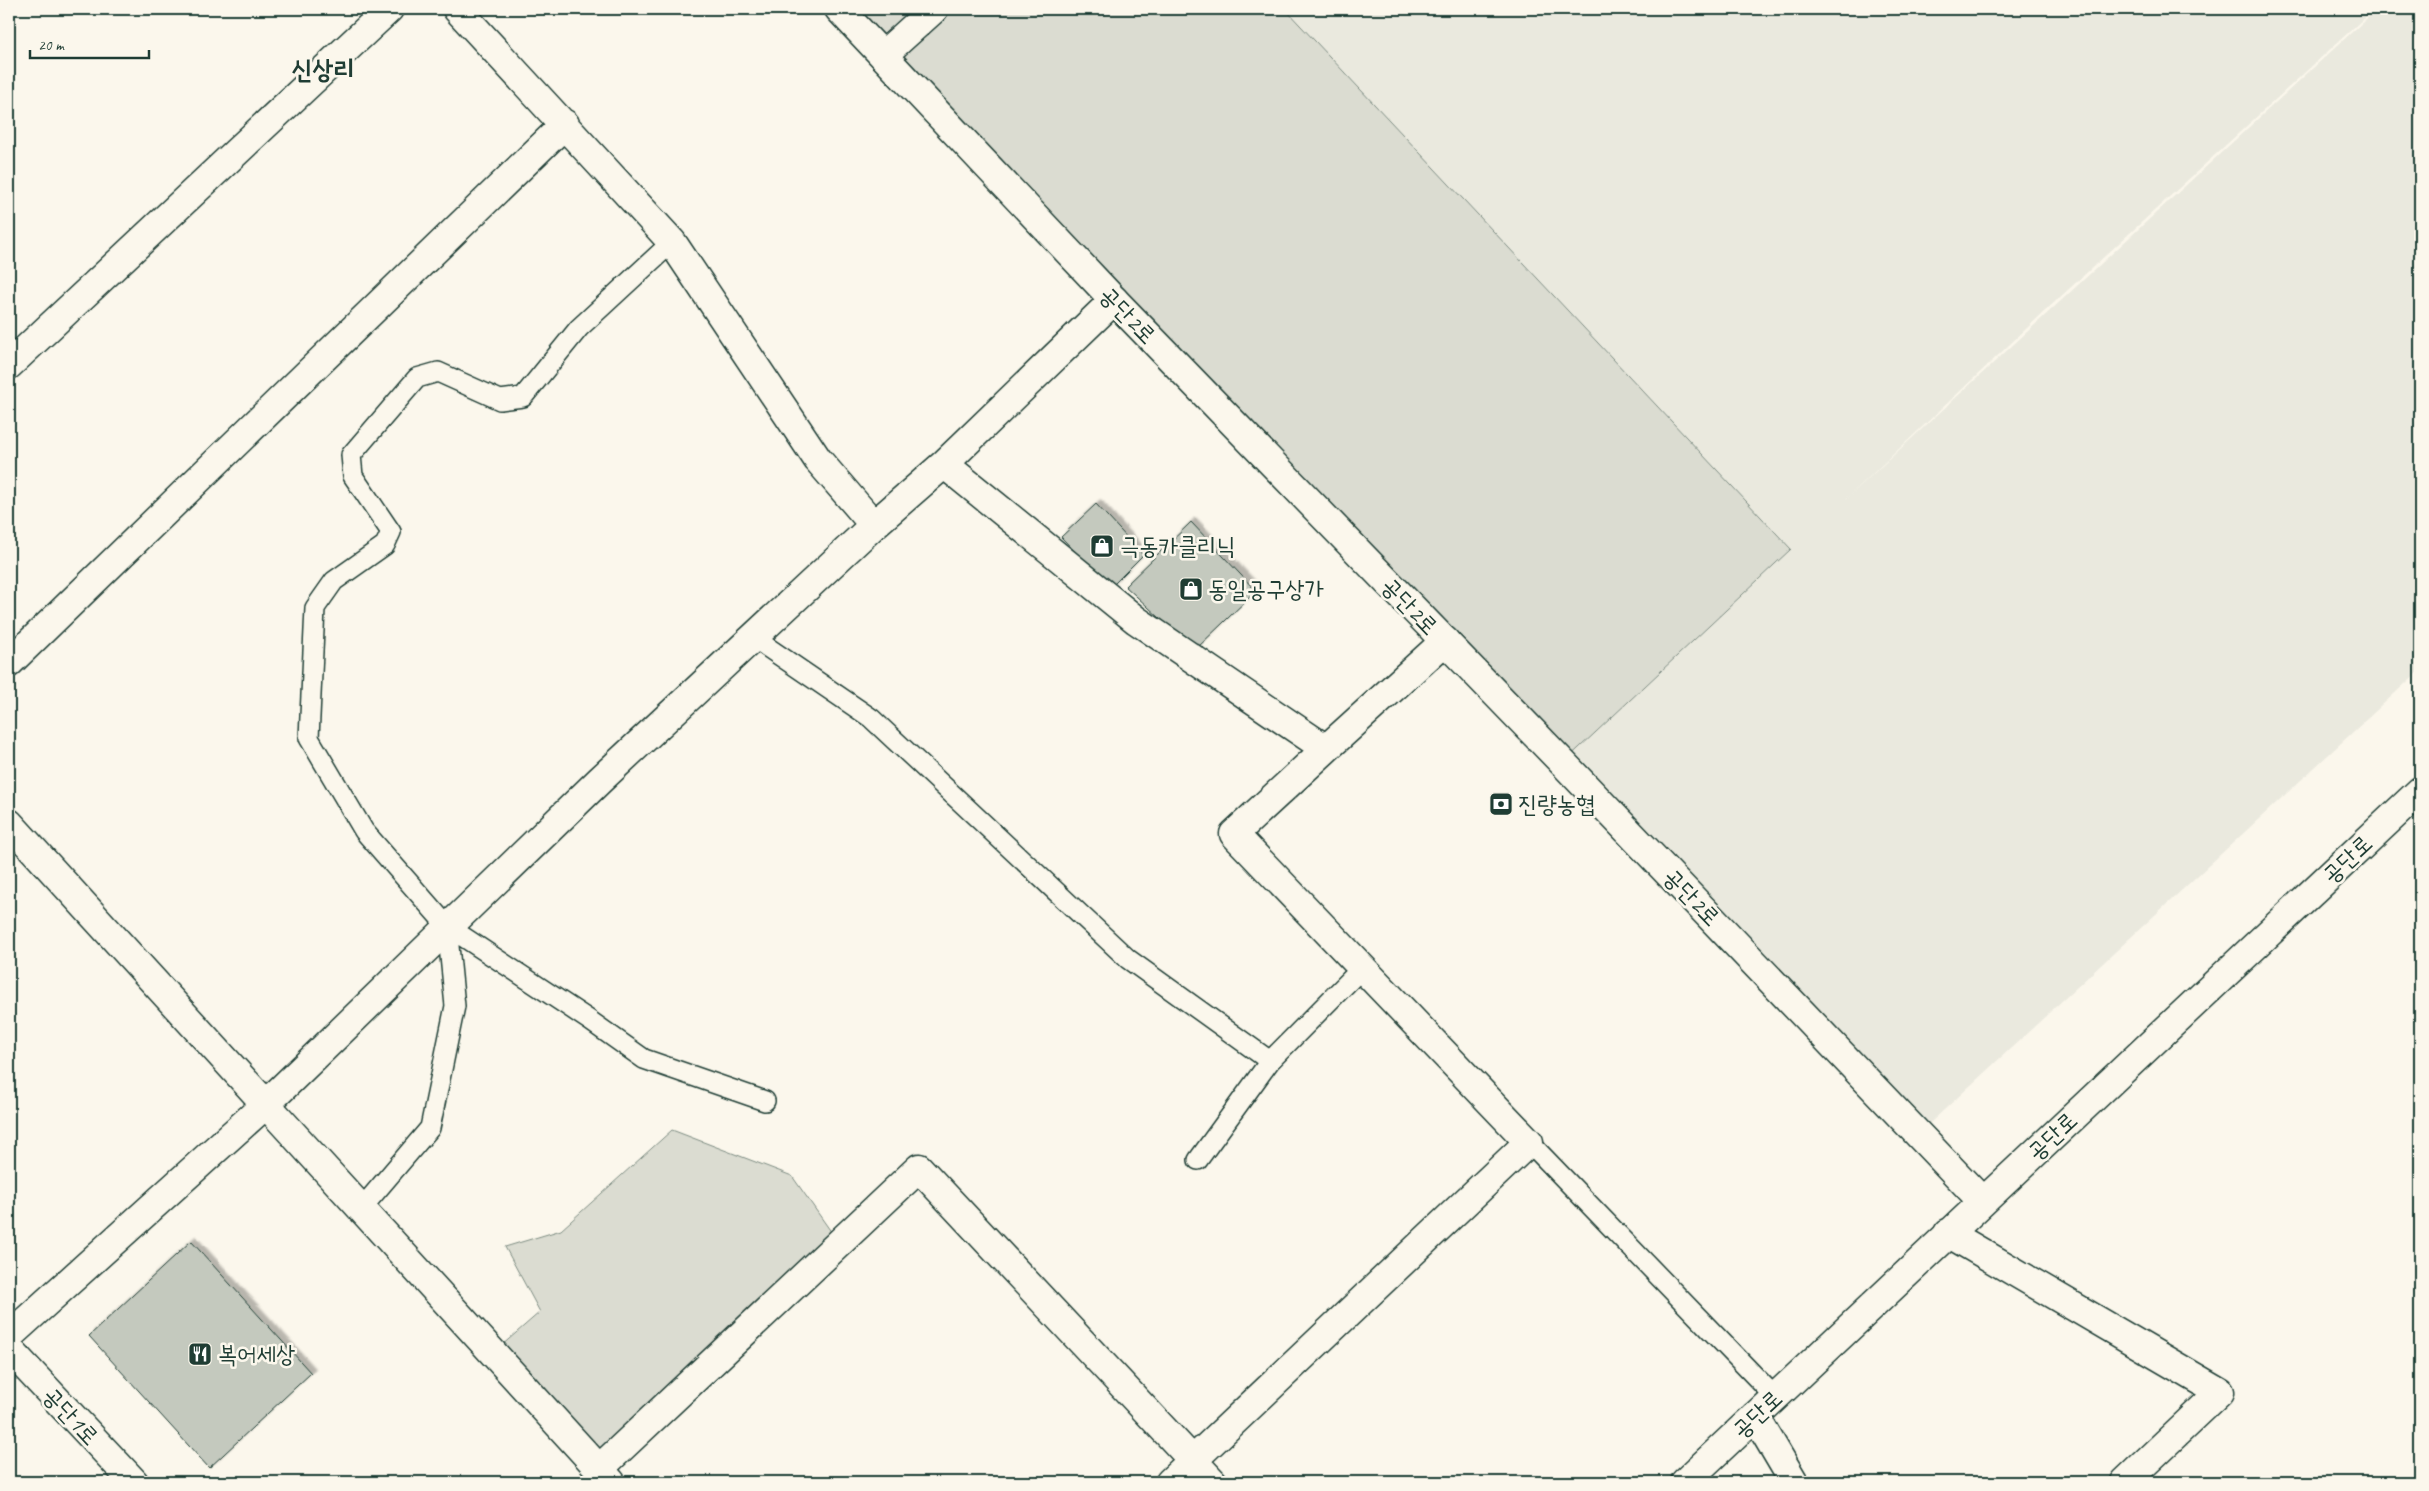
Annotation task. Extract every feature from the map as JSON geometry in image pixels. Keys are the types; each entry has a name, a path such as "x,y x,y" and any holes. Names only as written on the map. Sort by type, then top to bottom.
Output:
{"street":[{"path":"9,365 389,9"},
{"path":"457,9 672,242 818,460 874,525"},
{"name":"공단2로","path":"839,9 1114,300 1982,1202"},
{"path":"883,55 934,9"},
{"path":"9,664 565,124"},
{"path":"9,1336 266,1104 447,926 600,780 874,525 944,464 1114,300"},
{"path":"944,464 1136,620 1326,749"},
{"path":"1170,1482 1529,1142 1234,834 1445,642"},
{"name":"공단로","path":"1685,1482 2420,791"},
{"path":"9,823 605,1476 919,1168 1212,1482"},
{"path":"1948,1233 2220,1392 2125,1482"},
{"name":"공단1로","path":"9,1349 134,1482"},
{"path":"1755,1416 1794,1482"}],"lane":[{"path":"672,242 579,328 522,397 500,400 438,372 417,378 351,455 353,476 391,532 385,545 334,582 315,608 309,738 364,831 447,926 589,1020 644,1059 765,1101"},
{"path":"754,638 871,718 1128,959 1270,1062"},
{"path":"362,1210 430,1128 455,1006 447,926"},
{"path":"1198,1160 1270,1062 1362,968"},
{"path":"1529,1142 1775,1397"}],"shaded area":[{"path":"845,9 1285,9 1791,549 1563,763"},
{"path":"1285,9 2374,9 2045,311 1846,499 2377,9 2420,9 2420,670 1918,1134 1563,763 1791,549"},
{"path":"672,1130 792,1176 839,1243 599,1469 493,1353 540,1312 505,1247 561,1230"}],"building":[{"name":"극동카클리닉","path":"1096,504 1143,555 1110,588 1061,537"},
{"name":"동일공구상가","path":"1191,522 1256,591 1195,650 1125,586"},
{"name":"복어세상","path":"191,1241 311,1373 209,1468 89,1336"}],"place":[{"name":"극동카클리닉","path":"1102,546"},
{"name":"동일공구상가","path":"1191,589"},
{"name":"진량농협","path":"1501,804"},
{"name":"복어세상","path":"200,1354"}],"district":[{"name":"신상리","path":"323,69"}]}
